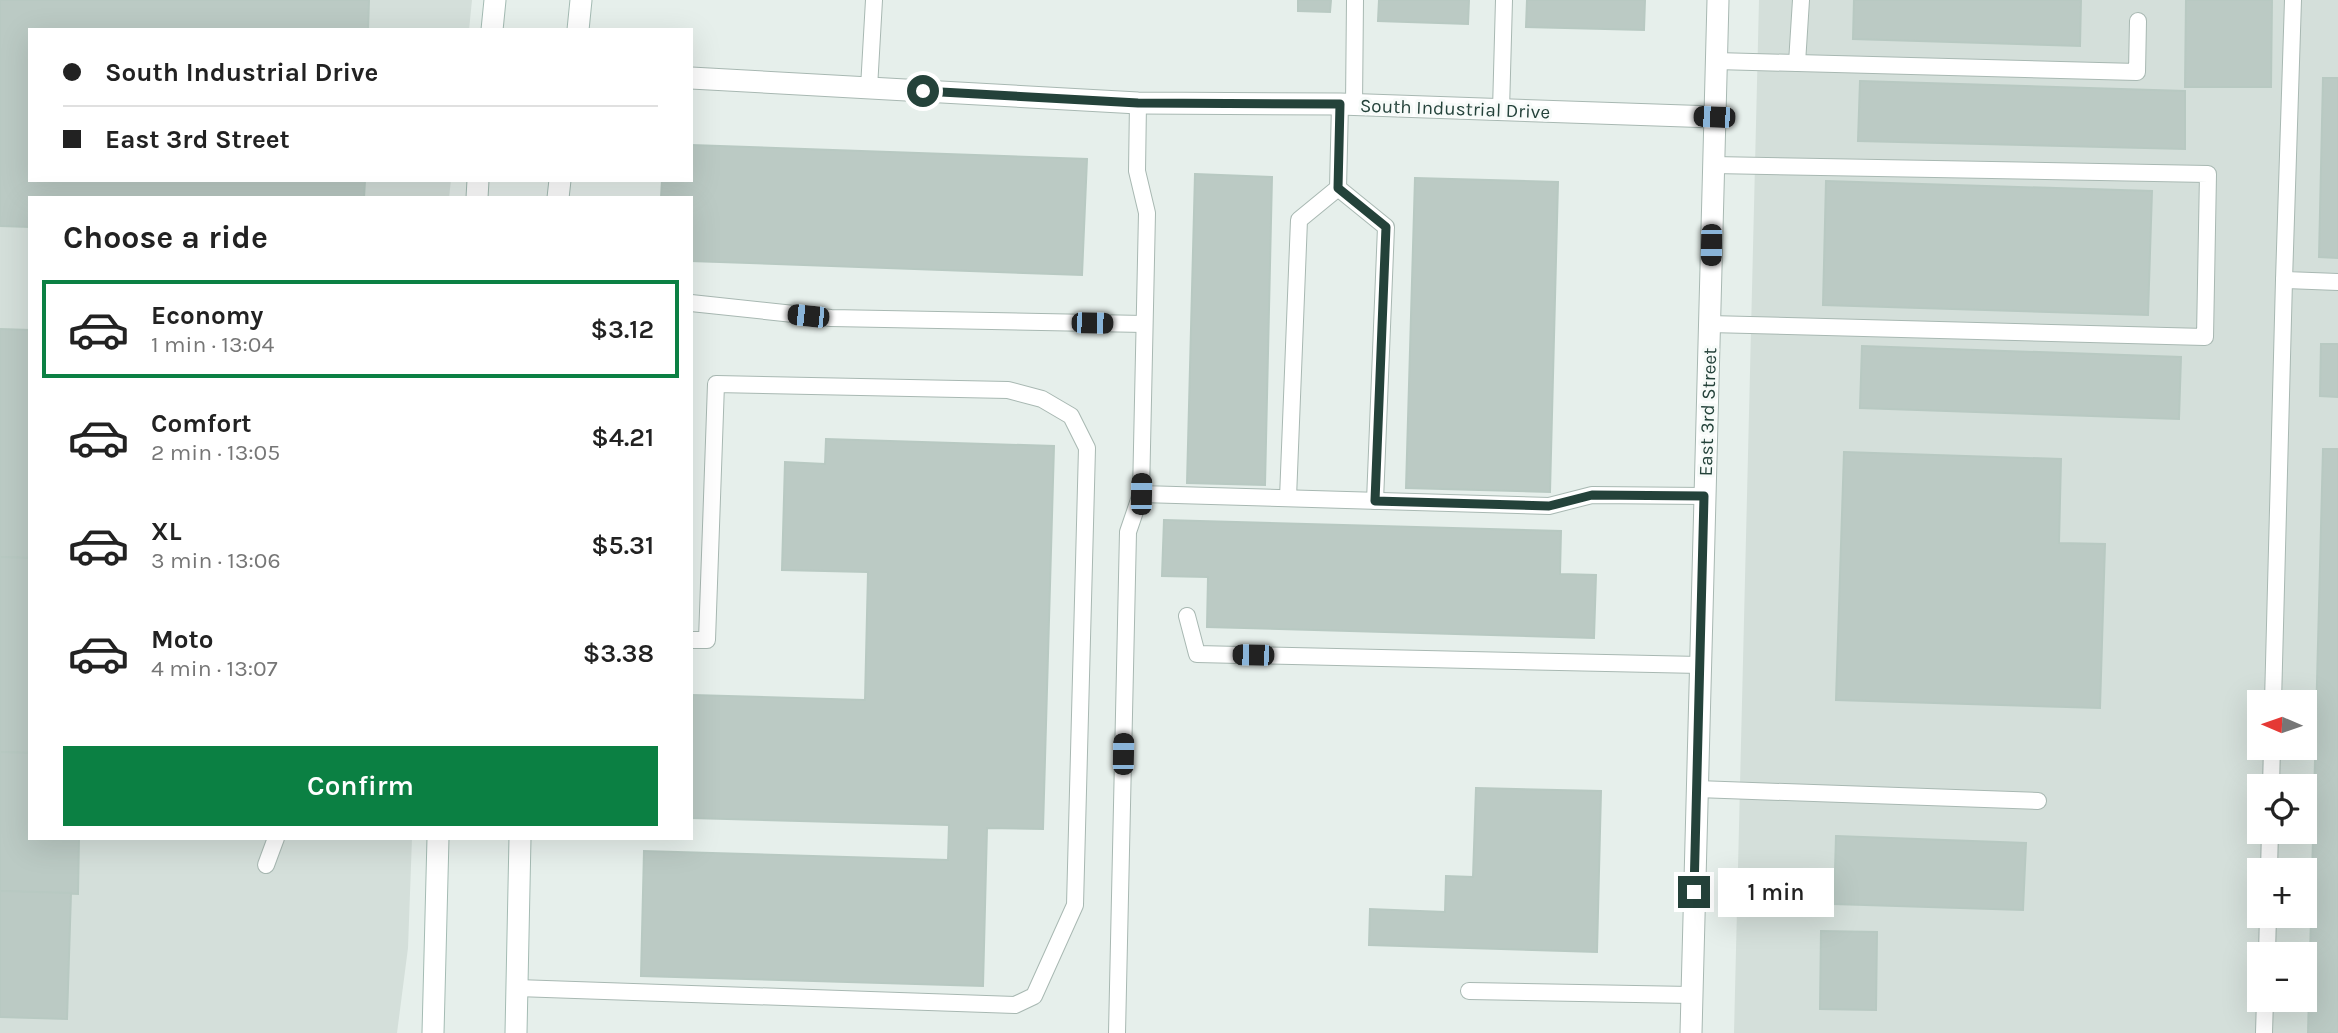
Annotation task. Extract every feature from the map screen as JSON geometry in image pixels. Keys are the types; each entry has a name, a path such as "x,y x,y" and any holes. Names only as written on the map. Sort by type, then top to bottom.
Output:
{"street":[{"path":"492,28 495,0"},
{"path":"578,28 580,0"},
{"name":"East 3rd Street","path":"1690,1033 1718,0"},
{"name":"South Industrial Drive","path":"693,78 1138,103 1347,104 1714,117"},
{"path":"433,1033 438,840"},
{"path":"516,1033 520,840"}],"lane":[{"path":"869,88 874,0"},
{"path":"1288,498 1299,220 1338,188 1355,0"},
{"path":"1501,110 1504,0"},
{"path":"1797,63 1801,0"},
{"path":"2273,690 2293,0"},
{"path":"1716,61 2137,72 2138,21"},
{"path":"1117,1033 1128,532 1141,494 1147,213 1137,171 1138,103"},
{"path":"1709,324 2205,337 2208,174 1713,165"},
{"path":"1338,188 1386,227 1375,501"},
{"path":"2284,280 2338,282"},
{"path":"693,303 831,318 1144,324"},
{"path":"517,988 1015,1005 1034,996 1075,905 1087,449 1071,416 1042,399 1009,390 716,384 707,640 693,640"},
{"path":"1141,494 1549,506 1592,495 1704,496"},
{"path":"1187,617 1198,654 1700,665"},
{"path":"1697,789 2038,801"},
{"path":"266,865 275,840"},
{"path":"1469,991 1692,995"},
{"path":"2264,1033 2265,1012"}],"shaded area":[{"path":"0,0 472,0 469,28 28,28 28,182 451,182 449,196 28,196 28,840 412,840 408,948 397,1033 0,1033"},
{"path":"1759,0 2338,0 2338,1033 1734,1033"}],"building":[{"path":"0,0 369,0 368,28 28,28 28,182 365,182 364,196 28,196 28,227 0,226"},
{"path":"1298,0 1331,0 1330,12 1298,11"},
{"path":"1379,0 1469,0 1468,24 1378,21"},
{"path":"1527,0 1645,0 1644,30 1526,27"},
{"path":"1854,0 2081,0 2080,46 1853,39"},
{"path":"2186,0 2272,0 2271,87 2185,87"},
{"path":"2323,78 2338,78 2338,258 2319,257"},
{"path":"1860,81 2185,91 2185,149 1858,141"},
{"path":"693,145 1087,159 1082,275 693,261 693,196 661,196 662,182 693,182"},
{"path":"1195,174 1272,177 1265,485 1187,483"},
{"path":"1415,178 1558,182 1550,492 1406,488"},
{"path":"1826,181 2152,191 2148,315 1823,305"},
{"path":"0,329 28,330 28,558 0,557"},
{"path":"2321,344 2338,344 2338,397 2320,396"},
{"path":"1862,346 2181,357 2179,419 1860,408"},
{"path":"826,439 1054,446 1043,829 987,828 983,986 641,976 644,851 948,860 949,825 693,818 693,695 865,700 868,572 782,570 785,462 825,464"},
{"path":"2323,449 2338,449 2338,1033 2308,1033 2309,1012 2317,1012 2317,942 2310,942 2311,928 2317,928 2317,858 2312,858 2313,844 2317,844 2317,774 2315,774"},
{"path":"1844,452 2061,459 2059,543 2105,544 2100,708 1836,700"},
{"path":"1164,520 1561,531 1560,574 1596,575 1594,638 1207,627 1208,577 1162,576"},
{"path":"0,557 28,558 28,753 0,752"},
{"path":"0,752 28,753 28,840 79,840 78,894 0,891"},
{"path":"1476,788 1601,791 1597,952 1369,945 1370,909 1445,912 1446,876 1473,877"},
{"path":"1836,836 2026,843 2023,910 1834,904"},
{"path":"0,891 71,893 67,1019 0,1017"},
{"path":"1821,931 1877,932 1876,1010 1820,1009"}],"route":[{"path":"923,91 1138,103 1340,104 1338,188 1386,227 1375,501 1549,506 1592,495 1704,496 1694,892"}]}
